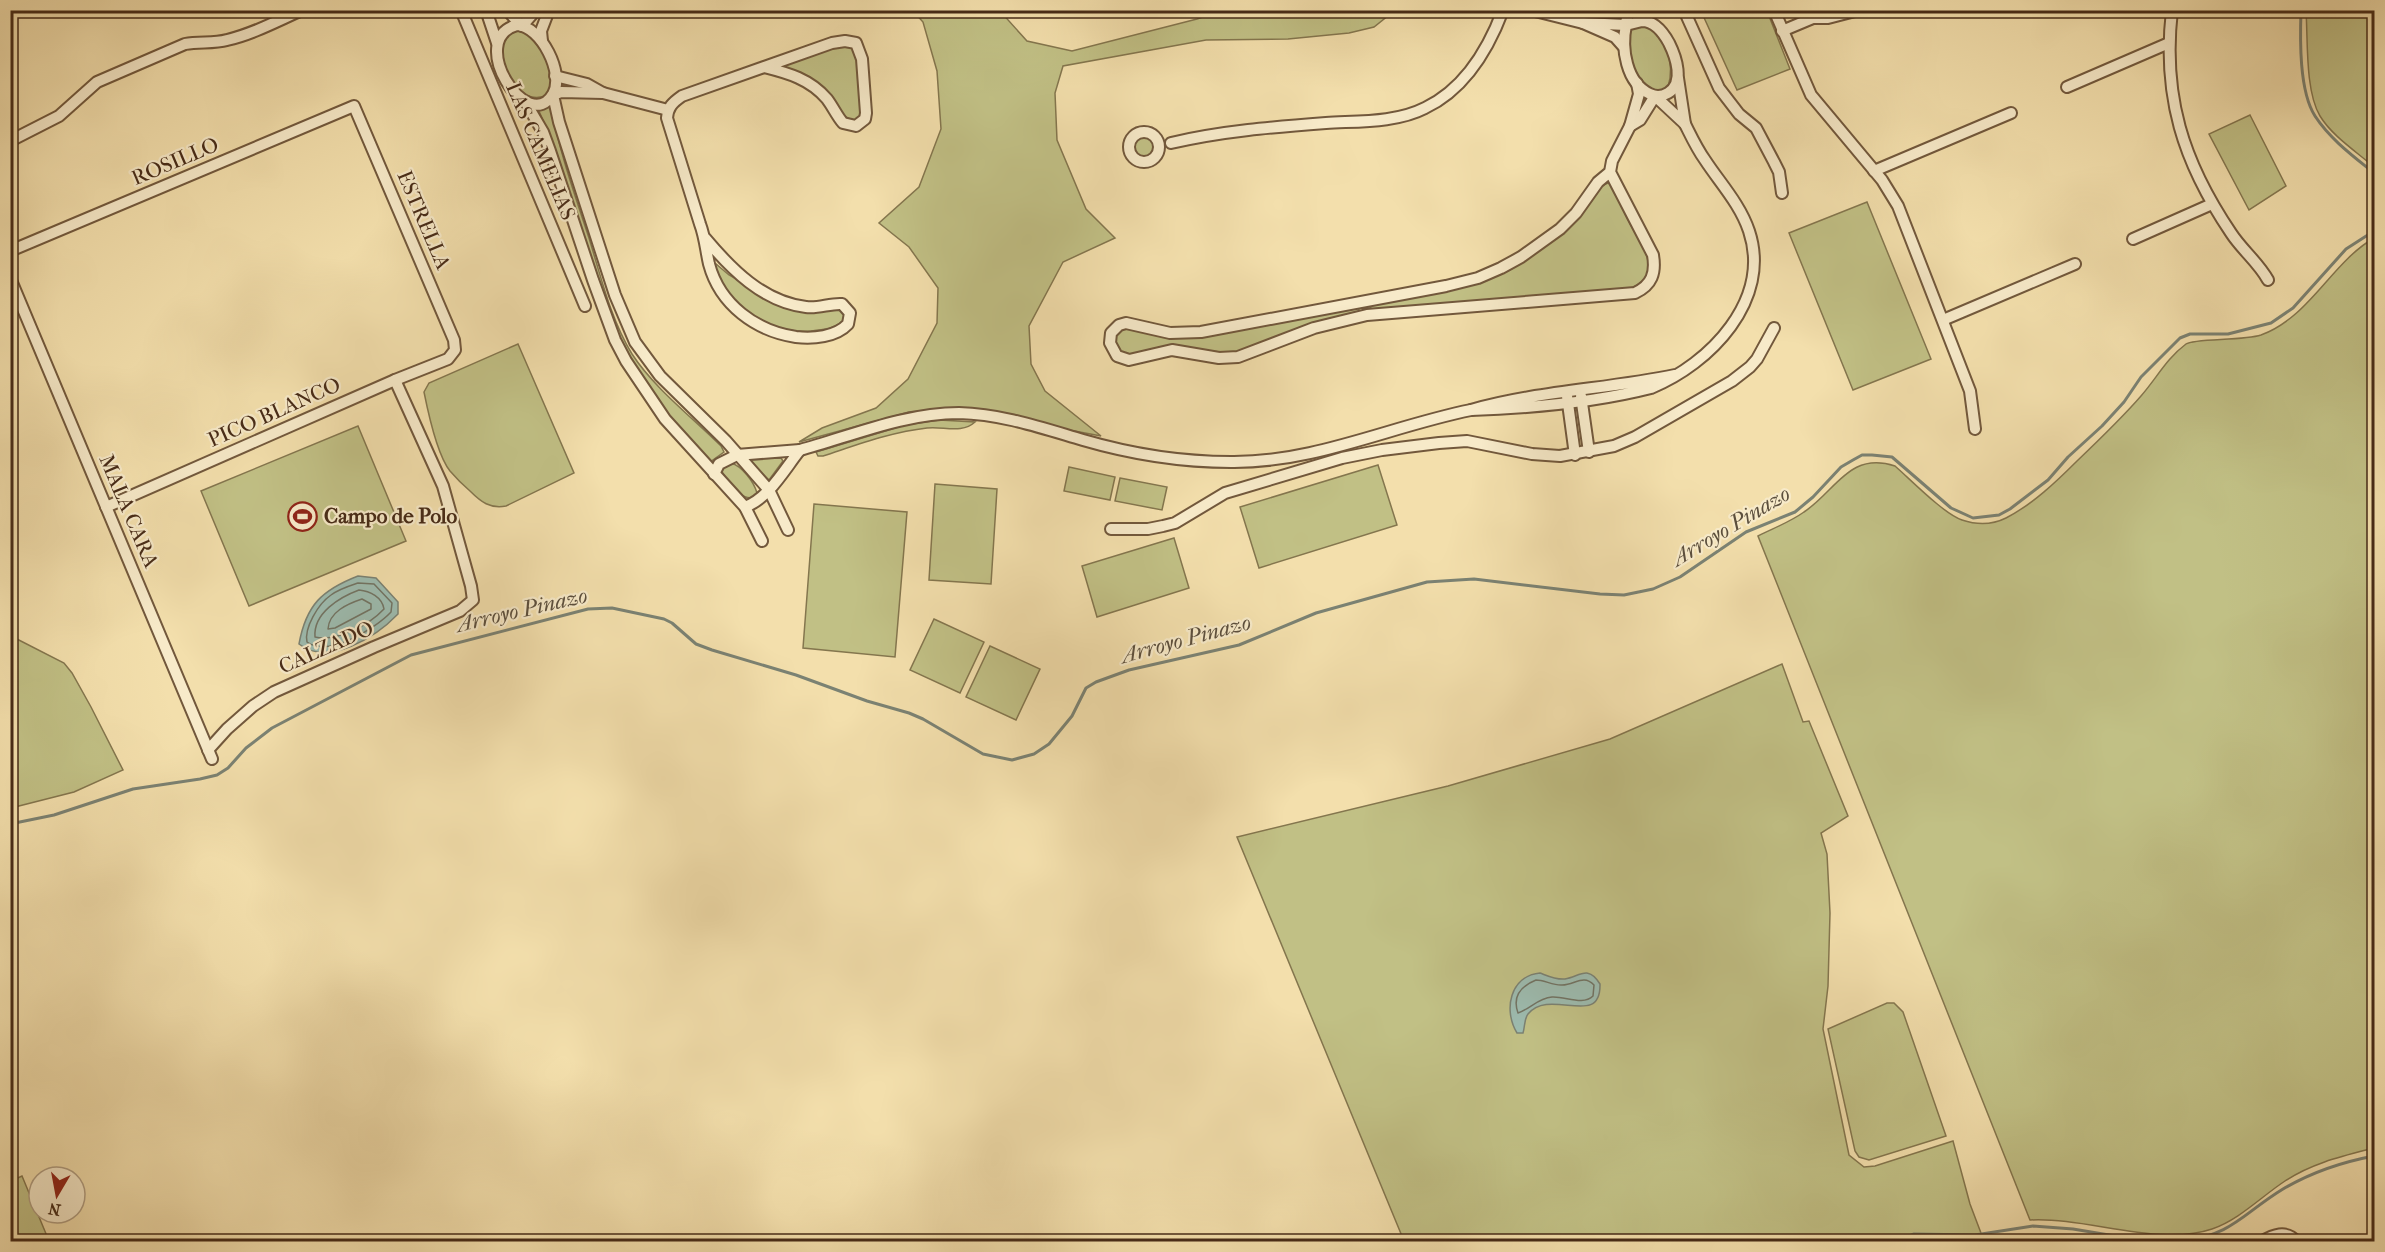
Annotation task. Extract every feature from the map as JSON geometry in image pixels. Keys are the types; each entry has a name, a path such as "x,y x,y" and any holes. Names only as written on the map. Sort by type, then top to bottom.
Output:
{"street":[{"path":"10,141 59,116 97,82 184,45 196,42 213,43 244,35 302,10"},
{"name":"LAS CAMELIAS","path":"461,10 585,306"},
{"path":"486,10 506,80 513,91 526,103 543,132 615,340 626,361 665,419 745,507 762,541"},
{"path":"507,10 522,26 533,31 542,41 552,62 556,84 553,95 559,122 615,295 635,342 667,384 769,490 788,530"},
{"path":"497,44 509,27 522,26 536,10"},
{"path":"542,41 541,31 549,10"},
{"path":"1171,143 1147,132 1137,134 1130,141 1129,151 1136,159 1145,162 1171,143 1262,128 1386,118 1424,109 1458,85 1478,62 1503,10"},
{"path":"1531,10 1583,23 1615,37 1623,46"},
{"path":"1610,172 1598,182 1576,213 1560,229 1531,251 1478,278 1446,286 1182,334 1126,323 1115,328 1111,333 1110,344 1117,356 1129,360 1172,350 1228,358 1250,354 1331,323 1367,315 1419,309 1624,296 1644,289 1653,276 1653,255 1610,172 1612,161 1630,126 1639,94 1637,82 1626,60 1623,46 1628,10"},
{"path":"1645,10 1670,45 1678,77 1685,124"},
{"path":"1684,10 1719,88 1739,114 1756,128 1779,172 1782,193"},
{"path":"1774,10 1810,95 1874,171 1898,206 1970,391 1975,429"},
{"path":"1782,31 1817,14 1828,18 1859,10"},
{"path":"2172,10 2169,43 2171,90 2175,115 2190,158 2212,204 2233,236 2260,266 2268,280"},
{"path":"1583,23 1626,25 1647,21 1657,26"},
{"path":"705,238 732,268 766,294 805,307 842,304 850,313 848,324 840,331 828,335 801,337 771,331 744,316 723,295 709,265 705,238 667,118 672,103 682,96 764,67 832,43 845,40 856,43 862,59 865,119 856,126 843,123 829,101 813,85 793,75 764,67"},
{"path":"2067,87 2169,43"},
{"path":"555,76 587,84 603,93"},
{"path":"1630,126 1640,120 1655,96 1670,92 1675,87 1678,77"},
{"path":"714,474 719,464 737,455 800,450 926,416 959,413 1011,419 1084,440 1151,455 1197,460 1254,462 1314,452 1499,402 1567,398 1652,388 1711,350 1729,330 1747,294 1752,266 1751,241 1744,219 1703,158 1685,124 1637,82"},
{"path":"526,103 540,105 561,92 603,93 668,110"},
{"name":"ROSILLO","path":"10,251 354,106"},
{"name":"ESTRELLA","path":"354,106 454,340 455,350"},
{"path":"1874,171 2011,113"},
{"path":"1155,137 1158,145 1157,153"},
{"path":"2133,239 2212,204"},
{"path":"1943,320 2074,264"},
{"name":"MALA CARA","path":"10,278 210,755"},
{"path":"1365,301 1367,315"},
{"path":"1111,529 1148,529 1175,523 1225,493 1342,458 1382,450 1467,441 1548,456 1589,452 1635,437 1732,381 1757,359 1774,328"},
{"name":"PICO BLANCO","path":"106,507 394,380 448,359 455,350"},
{"name":"CALZADO","path":"210,755 227,729 253,706 274,692 460,611 472,600 471,586 443,486 394,380"},
{"path":"1581,396 1589,452"},
{"path":"1567,398 1575,455"},
{"path":"745,507 752,505 769,490 800,450"},
{"path":"2261,1242 2274,1234 2289,1235 2297,1242"}],"shaded area":[{"path":"913,11 1000,11 1027,41 1072,51 1221,11 1394,11 1374,27 1349,33 1288,39 1206,40 1063,66 1055,93 1057,140 1086,209 1115,238 1063,262 1029,326 1031,364 1045,391 1101,436 958,409 909,412 799,442 822,428 876,408 908,379 937,323 938,288 909,247 879,223 919,187 941,129 937,71 923,22"},
{"path":"1701,11 1767,11 1790,69 1737,90"},
{"path":"2306,11 2374,11 2374,167 2331,130 2315,106 2307,50"},
{"path":"1644,25 1664,43 1670,60 1668,87 1660,92 1648,89 1633,68 1629,56 1630,30"},
{"path":"519,29 536,39 541,45 551,73 548,95 531,97 524,94 512,83 504,68 501,57 501,40"},
{"path":"845,45 852,47 856,54 861,109 860,116 856,120 840,112 818,83 784,67 786,61"},
{"path":"551,106 568,173 618,327 632,354 651,379 721,446 724,452 710,462 649,390 622,343 607,308 551,138 538,109"},
{"path":"2250,115 2286,186 2249,210 2209,134"},
{"path":"1144,136 1152,139 1155,147 1152,155 1144,158 1136,155 1133,147 1136,139"},
{"path":"1608,183 1612,185 1646,253 1649,271 1638,285 1625,290 1376,310 1370,308 1371,305 1462,287 1508,271 1553,238 1603,185"},
{"path":"1867,202 1931,359 1853,390 1789,233"},
{"path":"2374,238 2374,1148 2306,1169 2285,1181 2232,1220 2212,1229 2191,1234 2146,1233 2052,1220 2030,1220 1758,536 1804,512 1854,468 1879,463 1895,466 1955,517 1984,524 2006,518 2035,499 2069,469 2126,413 2167,362 2186,344 2253,337 2278,327 2307,303 2345,261"},
{"path":"712,263 771,299 838,307 844,311 845,319 834,327 811,331 775,327 753,317 734,302 724,289"},
{"path":"1359,309 1358,314 1233,353 1160,347 1125,357 1114,345 1115,338 1122,328 1171,339"},
{"path":"518,344 574,473 506,506 495,506 486,504 478,498 450,471 441,455 424,392 429,383"},
{"path":"939,420 975,422 958,429 927,428 900,433 823,456 818,456 816,452 905,425"},
{"name":"Campo de Polo","path":"358,426 406,541 249,606 201,491"},
{"path":"781,458 783,461 769,480 750,462 750,459"},
{"path":"731,463 743,471 753,484 757,493 752,498 738,493 722,472 723,467"},
{"path":"1378,465 1397,525 1259,568 1240,507"},
{"path":"1069,467 1115,477 1110,500 1064,491"},
{"path":"1120,478 1167,487 1162,510 1115,501"},
{"path":"935,484 997,489 991,584 929,580"},
{"path":"814,504 907,512 895,657 803,648"},
{"path":"1174,538 1189,588 1097,617 1082,566"},
{"path":"934,619 984,642 960,693 910,670"},
{"path":"11,636 64,663 91,707 123,770 74,792 11,808"},
{"path":"990,646 1040,669 1016,720 966,697"},
{"path":"1782,664 1803,722 1809,721 1848,816 1821,833 1827,854 1830,913 1828,986 1823,1029 1849,1155 1864,1167 1875,1166 1953,1141 1970,1204 1984,1241 1404,1241 1237,837 1448,786 1610,739"},
{"path":"1887,1003 1894,1003 1903,1012 1946,1136 1869,1160 1859,1157 1855,1151 1828,1029"},
{"path":"22,1176 27,1188 27,1225 42,1225 49,1241 11,1241 11,1181"}],"water":[{"path":"358,576 376,578 398,602 398,614 365,640 337,651 311,650 299,644 311,609 325,593"},
{"path":"1540,973 1562,979 1587,973 1596,978 1600,984 1598,997 1592,1004 1583,1006 1549,1004 1537,1007 1528,1014 1523,1033 1517,1033 1510,1014 1512,996 1522,980"}],"waterway":[{"name":"Arroyo Pinazo","path":"2301,10 2303,79 2310,105 2315,116 2342,147 2374,173"},
{"name":"Arroyo Pinazo","path":"10,824 54,815 133,789 217,775 228,768 246,748 272,728 411,655 588,609 612,608 664,619 696,644 909,713 983,754 1012,760 1034,754 1049,744 1072,716 1086,688 1096,682 1129,670 1239,645 1316,613 1427,582 1474,579 1624,595 1653,589 1680,577 1746,532 1795,512 1813,497 1841,467 1862,455 1892,457 1951,508 1973,518 1999,515 2048,480 2068,457 2102,426 2124,402 2141,377 2180,338 2190,334 2228,334 2271,323 2293,308 2346,249 2374,231"},
{"path":"2181,1242 2214,1234 2226,1228 2283,1189 2316,1173 2350,1161 2374,1156"},
{"path":"1895,1242 1914,1234 1975,1235 2033,1226 2073,1229 2151,1242"}],"place":[{"name":"Campo de Polo","path":"303,516"}]}
